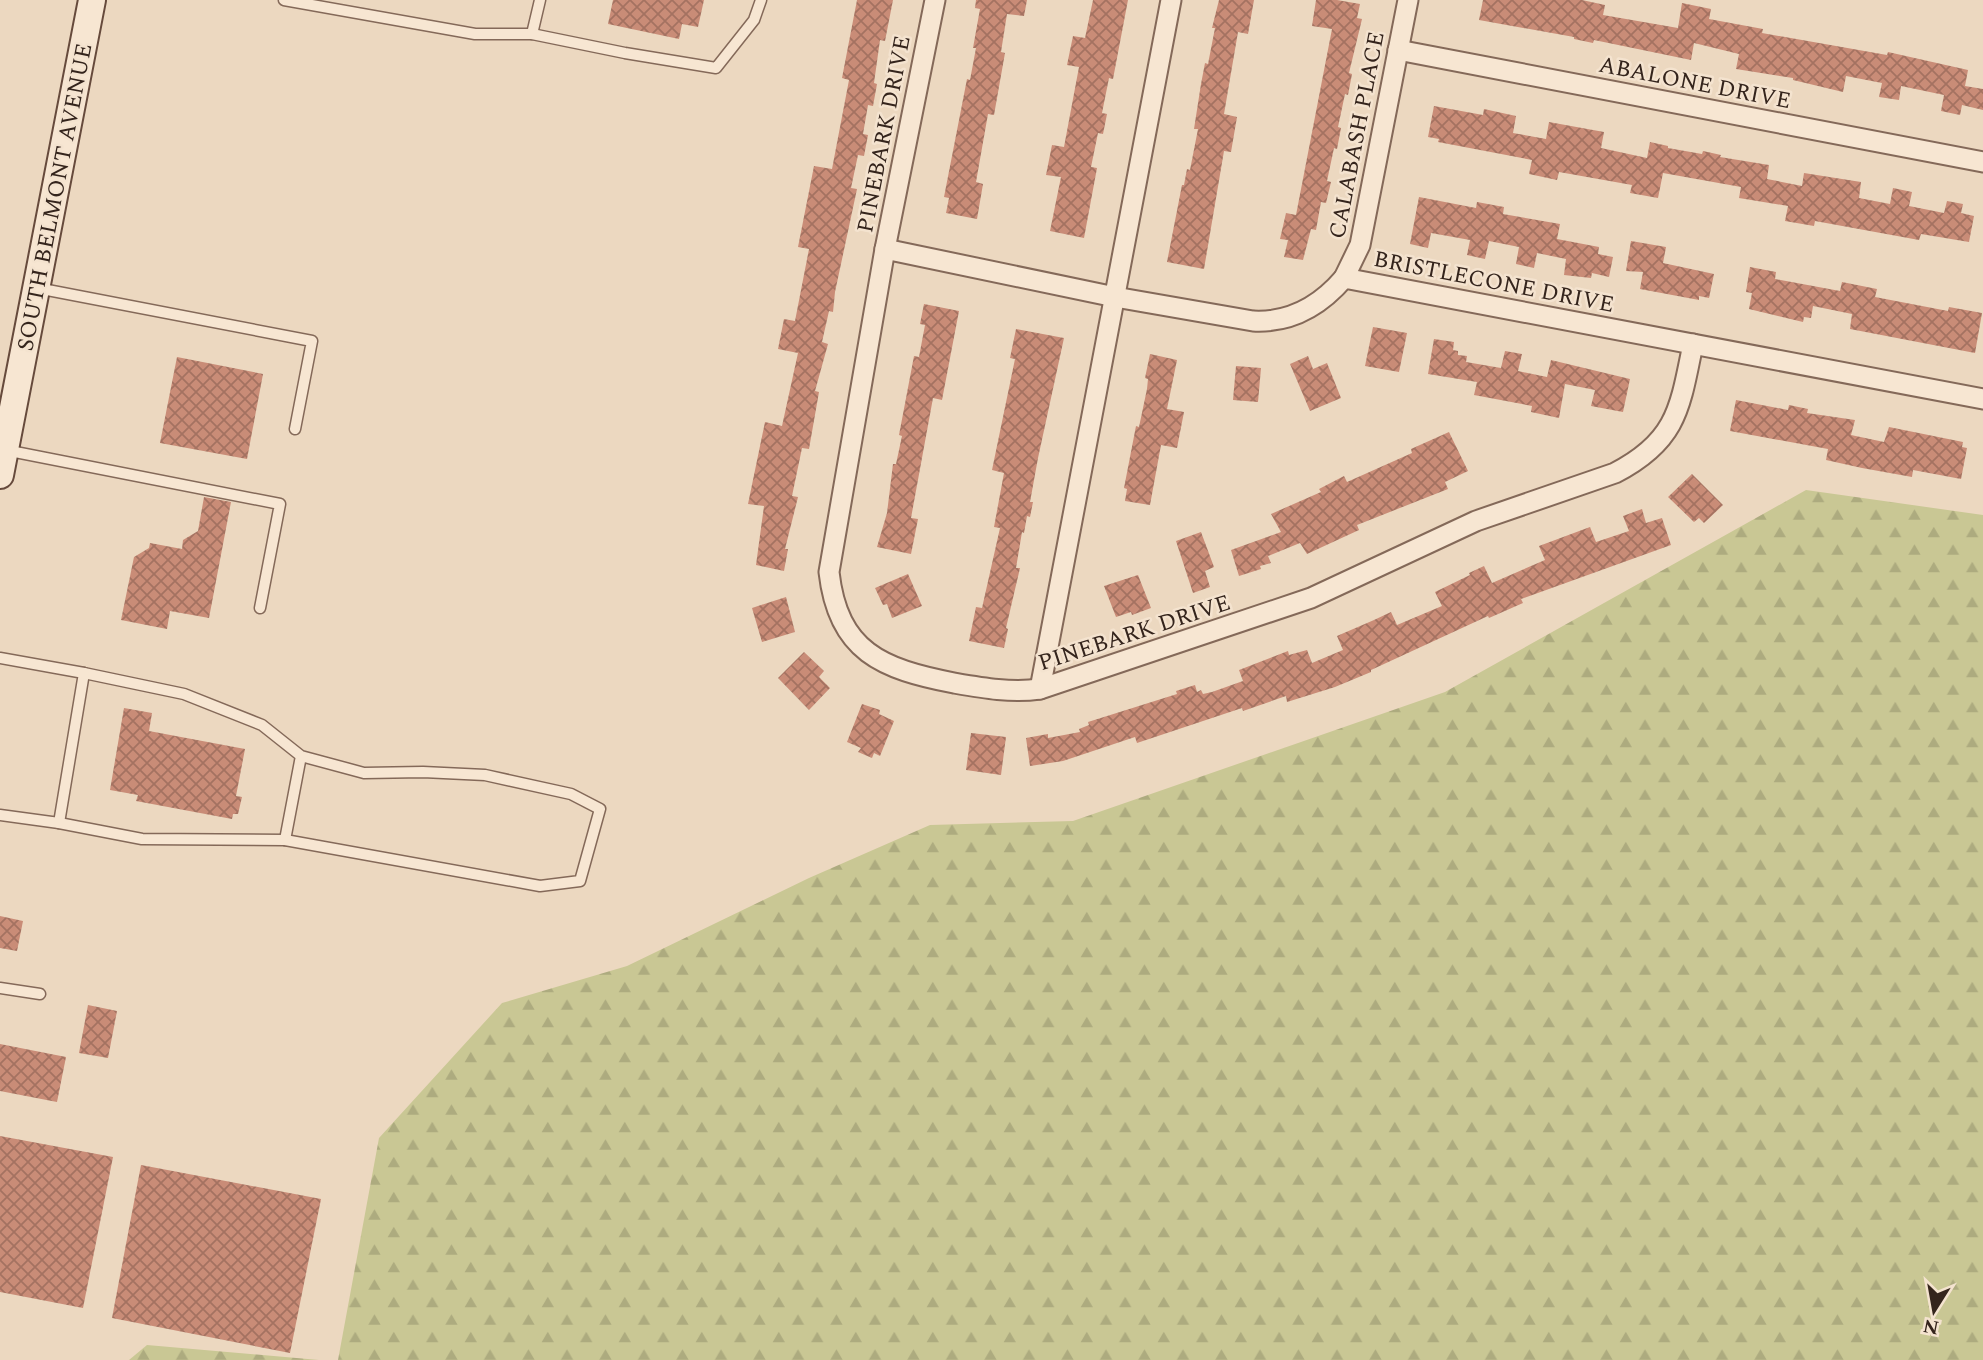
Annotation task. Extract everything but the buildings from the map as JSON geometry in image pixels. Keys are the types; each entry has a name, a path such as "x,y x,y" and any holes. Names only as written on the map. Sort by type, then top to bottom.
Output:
{"street":[{"name":"SOUTH BELMONT AVENUE","path":"2,463 92,0"},
{"name":"PINEBARK DRIVE","path":"935,0 885,249 832,542 829,572 831,591 842,622 854,639 869,653 896,670 993,690 1040,689 1311,598 1476,521 1623,468 1646,454 1672,423 1683,396 1693,344"},
{"path":"1040,689 1171,0"},
{"name":"CALABASH PLACE","path":"1344,278 1360,245 1408,0"},
{"name":"ABALONE DRIVE","path":"1398,50 1983,162"},
{"name":"BRISTLECONE DRIVE","path":"885,249 1115,296 1269,322 1299,314 1320,302 1344,278 1983,399"}],"lane":[{"path":"284,0 475,34 532,34 716,68 754,20 761,0"},
{"path":"532,34 540,0"},
{"path":"36,288 312,341 295,429"},
{"path":"2,463 280,504 260,608"},
{"path":"0,658 184,694 262,725 301,756 364,774 423,772 485,775 571,794 600,809 580,881 540,886 285,840 142,839 0,815"},
{"path":"59,824 84,673"},
{"path":"285,840 301,756"},
{"path":"0,988 40,994"}],"green space":[{"path":"1806,490 1983,515 1983,1360 338,1360 379,1138 502,1003 627,966 809,878 930,825 1073,821 1445,692"},
{"path":"147,1345 319,1360 129,1360"}]}
